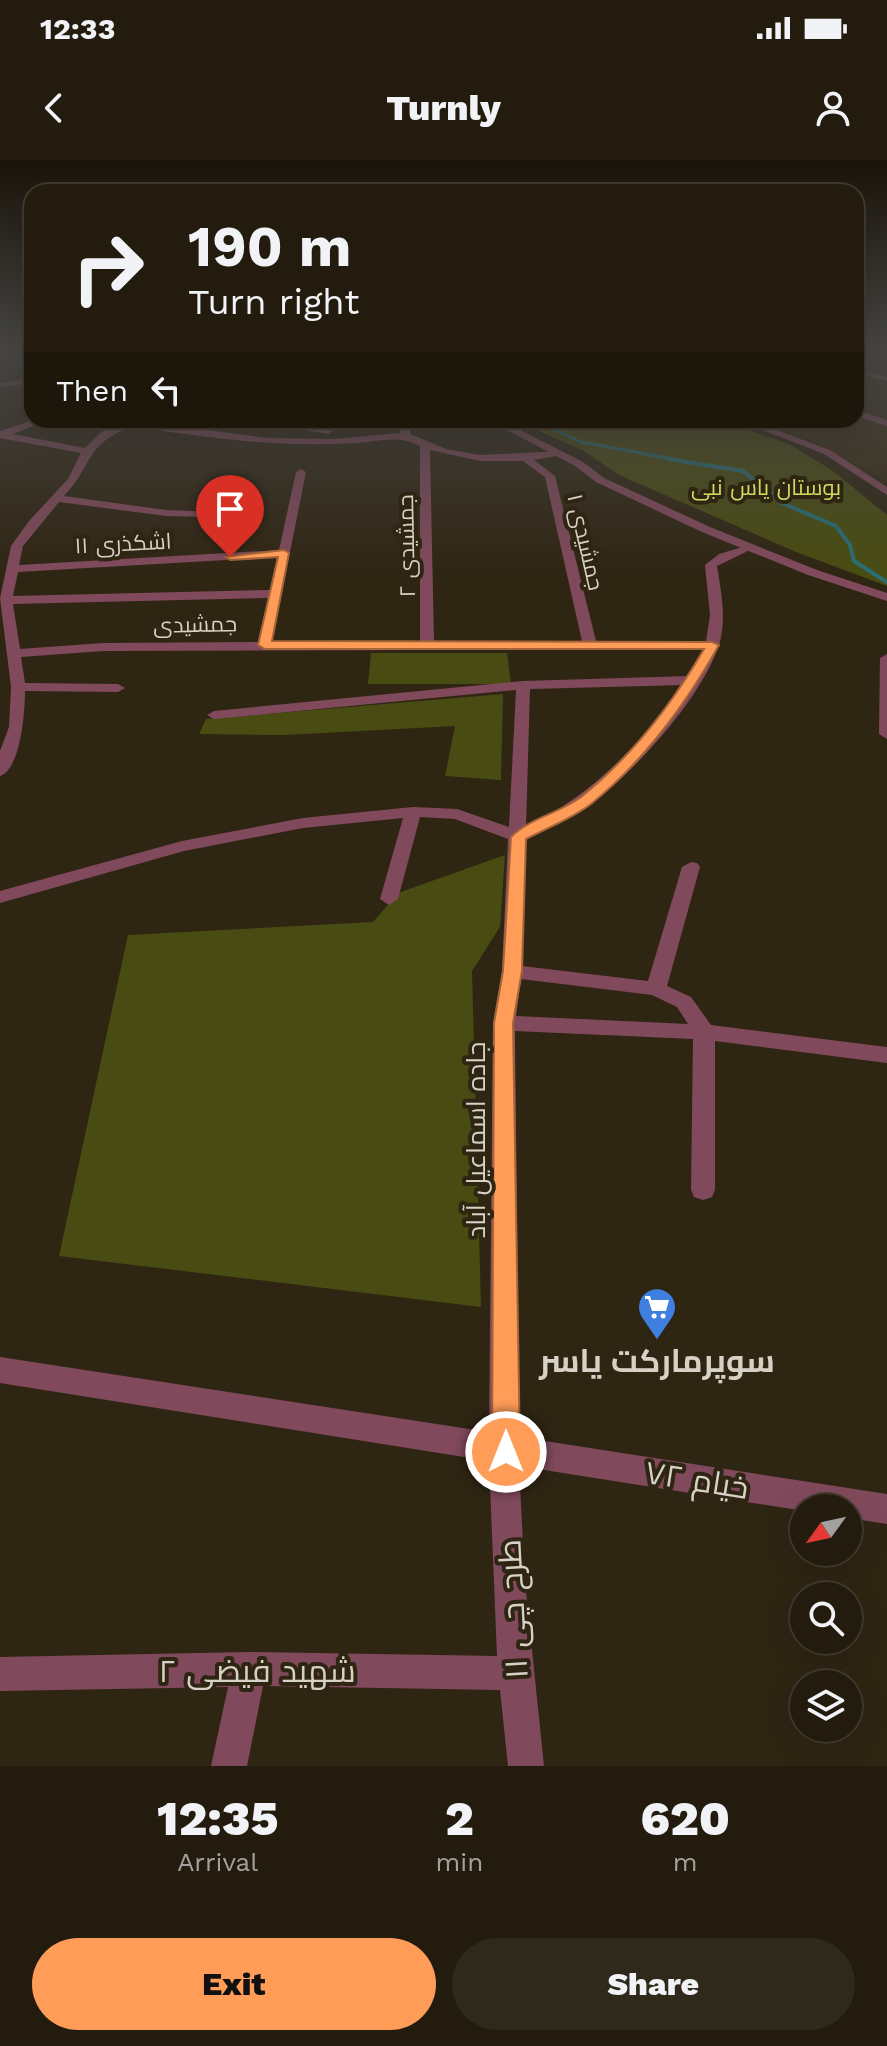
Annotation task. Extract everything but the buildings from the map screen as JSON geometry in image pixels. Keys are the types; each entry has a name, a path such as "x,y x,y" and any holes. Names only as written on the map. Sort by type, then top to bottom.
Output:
{"street":[{"path":"1,434 24,426"},
{"path":"0,771 17,727 18,687 5,592 17,546 73,480 87,451 104,434 119,428"},
{"path":"174,428 275,443 351,443 406,435 425,446 490,460 527,459 559,453"},
{"path":"308,428 328,431"},
{"path":"405,428 406,435"},
{"path":"509,428 559,453 600,480 746,549 810,575 887,597"},
{"path":"763,428 827,452 887,492"},
{"path":"789,428 846,450"},
{"path":"1,434 87,451"},
{"path":"12,447 23,439"},
{"name":"جمشیدی ۲","path":"425,446 427,645"},
{"name":"جمشیدی ۱","path":"527,459 550,476 590,645"},
{"path":"265,645 301,472"},
{"path":"56,498 166,513 246,516"},
{"path":"0,897 182,846 303,823 413,812 457,814 519,837 584,802 633,758 693,680 712,645 716,611 711,565 723,556 746,549"},
{"name":"اشکذری ۱۱","path":"12,569 284,553"},
{"path":"5,592 275,594"},
{"name":"جمشیدی","path":"14,653 103,647 265,645 712,645"},
{"path":"887,658 887,734"},
{"path":"214,715 523,685 693,680"},
{"name":"جاده اسماعیل آباد","path":"506,1452 504,1023 512,971 523,685"},
{"path":"18,687 118,688"},
{"path":"0,728 17,727"},
{"path":"389,899 413,812"},
{"path":"656,989 691,867"},
{"path":"512,971 656,989 684,1002 704,1032 703,1190"},
{"path":"504,1023 704,1032 887,1055"},
{"name":"خیام ۷۲","path":"0,1370 506,1452 887,1509"},
{"name":"طرح چی ۱۱","path":"506,1452 514,1673 526,1766"},
{"path":"229,1766 249,1669"},
{"name":"شهید فیضی ۲","path":"0,1674 249,1669 514,1673"}],"shaded area":[{"path":"864,423 887,423 887,482 818,444 771,428 864,428"}],"green space":[{"name":"بوستان یاس نبی","path":"532,428 743,428 791,445 833,471 887,515 887,586 796,552 619,475 584,451"},
{"path":"371,653 507,653 511,684 368,684"},
{"path":"503,694 501,780 445,776 455,726 285,735 199,734 206,719"},
{"path":"505,855 500,927 472,971 481,1307 59,1256 128,935 373,922 398,893"}],"waterway":[{"path":"551,428 581,442 683,461"},
{"path":"668,459 743,471 782,503 836,526 850,545 854,561 887,582"}],"place":[{"name":"سوپرمارکت یاسر","path":"657,1341"}],"route":[{"path":"230,557 284,553 265,645 712,645 693,680 633,758 584,802 519,837 512,971 504,1023 506,1452"}]}
